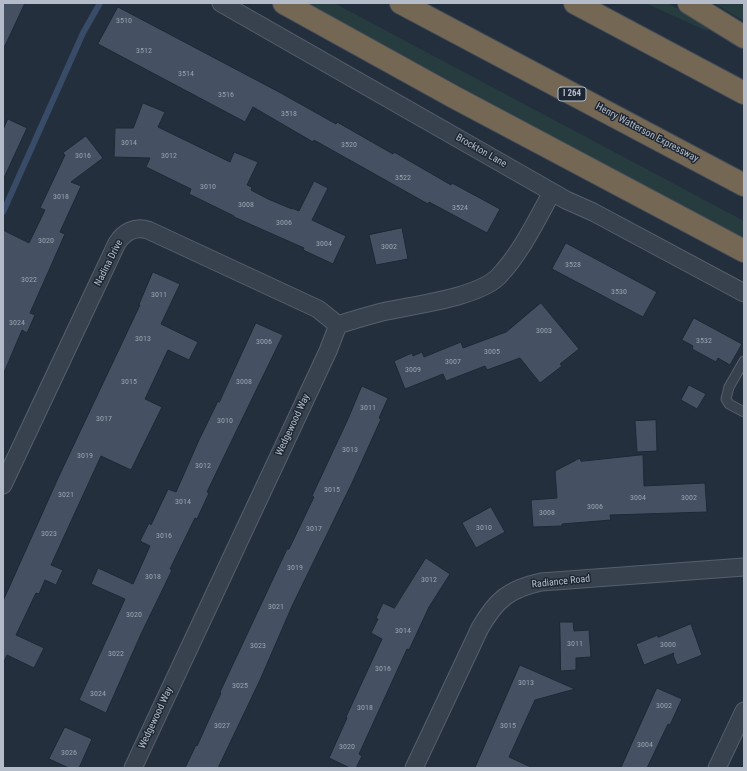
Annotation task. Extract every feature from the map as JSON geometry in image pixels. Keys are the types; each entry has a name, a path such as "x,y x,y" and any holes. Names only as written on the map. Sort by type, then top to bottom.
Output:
{"highway":[{"path":"284,3 454,97 744,251"},
{"name":"Henry Watterson Expressway","path":"401,3 744,185"},
{"path":"575,3 744,93"},
{"path":"689,3 744,37"}],"street":[{"name":"Brockton Lane","path":"221,3 552,192 744,293"},
{"path":"338,325 381,312 450,298 478,290 497,278 517,254 552,192"},
{"name":"Nadina Drive","path":"3,485 117,243 121,236 126,233 134,230 148,230 318,309 338,325"},
{"name":"Wedgewood Way","path":"133,768 328,351 338,325"},
{"name":"Radiance Road","path":"414,768 480,628 490,610 501,599 517,589 541,582 744,567"},
{"path":"717,768 744,711"}],"lane":[{"path":"744,361 730,386 726,399 729,404 744,412"}],"green space":[{"path":"306,3 334,3 744,221 744,238 616,171"},
{"path":"645,3 668,3 709,28 707,31"},
{"path":"714,3 744,3 744,21"}],"building":[{"path":"3,3 25,3 3,50"},
{"path":"118,7 279,92 336,124 337,122 393,154 394,152 451,185 452,183 500,209 487,233 429,202 428,204 314,140 313,142 253,107 245,122 98,44"},
{"path":"143,103 165,112 158,127 230,162 234,152 258,162 247,185 252,187 251,190 268,199 299,211 314,181 328,188 312,220 346,236 333,264 303,250 304,248 234,217 189,194 191,189 146,167 150,158 114,157 115,128 133,128"},
{"path":"8,119 27,128 3,180 3,130"},
{"path":"86,136 103,158 71,182 81,186 60,232 65,234 30,313 35,315 27,333 22,330 3,375 3,230 29,243 45,210 40,208 65,155 63,153"},
{"path":"402,228 408,259 376,265 369,235"},
{"path":"566,243 657,292 643,317 552,269"},
{"path":"153,272 180,284 161,324 198,342 189,360 168,350 145,399 162,407 131,470 101,456 51,565 63,570 56,585 45,580 39,594 36,593 16,635 44,648 34,668 7,655 3,664 3,601 59,476 140,305"},
{"path":"541,303 579,349 560,364 562,366 540,383 520,358 487,370 485,366 446,381 443,374 405,389 394,361 412,353 413,356 422,352 424,357 461,342 463,348 506,332"},
{"path":"694,318 742,344 730,365 718,358 716,362 692,349 693,346 682,340"},
{"path":"256,323 283,335 207,492 209,493 197,519 195,518 170,569 172,570 141,634 106,713 79,700 125,599 91,584 98,568 133,584 150,546 140,541 149,523 151,525 168,489 176,492 199,440 218,401 219,402"},
{"path":"689,385 706,394 697,409 681,400"},
{"path":"362,386 388,398 379,418 381,419 352,483 293,604 260,680 218,768 185,768 196,745 197,746 221,693 220,692 287,549 289,549 314,497 312,496"},
{"path":"656,420 657,451 637,452 635,421"},
{"path":"643,455 644,486 705,483 707,512 610,515 611,520 562,524 562,526 533,527 531,500 557,498 555,471 580,458 581,461"},
{"path":"491,507 505,532 476,548 462,523"},
{"path":"426,558 450,574 429,607 409,650 407,649 359,754 362,756 356,768 350,768 329,758 382,639 371,633 378,619 376,618 383,603 394,608"},
{"path":"560,622 573,622 574,631 589,630 591,657 576,658 576,670 561,671"},
{"path":"691,624 702,655 677,665 673,655 674,653 644,665 636,644"},
{"path":"520,665 575,689 535,700 509,757 533,768 475,768"},
{"path":"657,688 682,699 647,768 621,768"},
{"path":"65,727 92,739 79,768 69,768 49,759"}],"waterway":[{"path":"3,212 83,33 100,3"}]}
